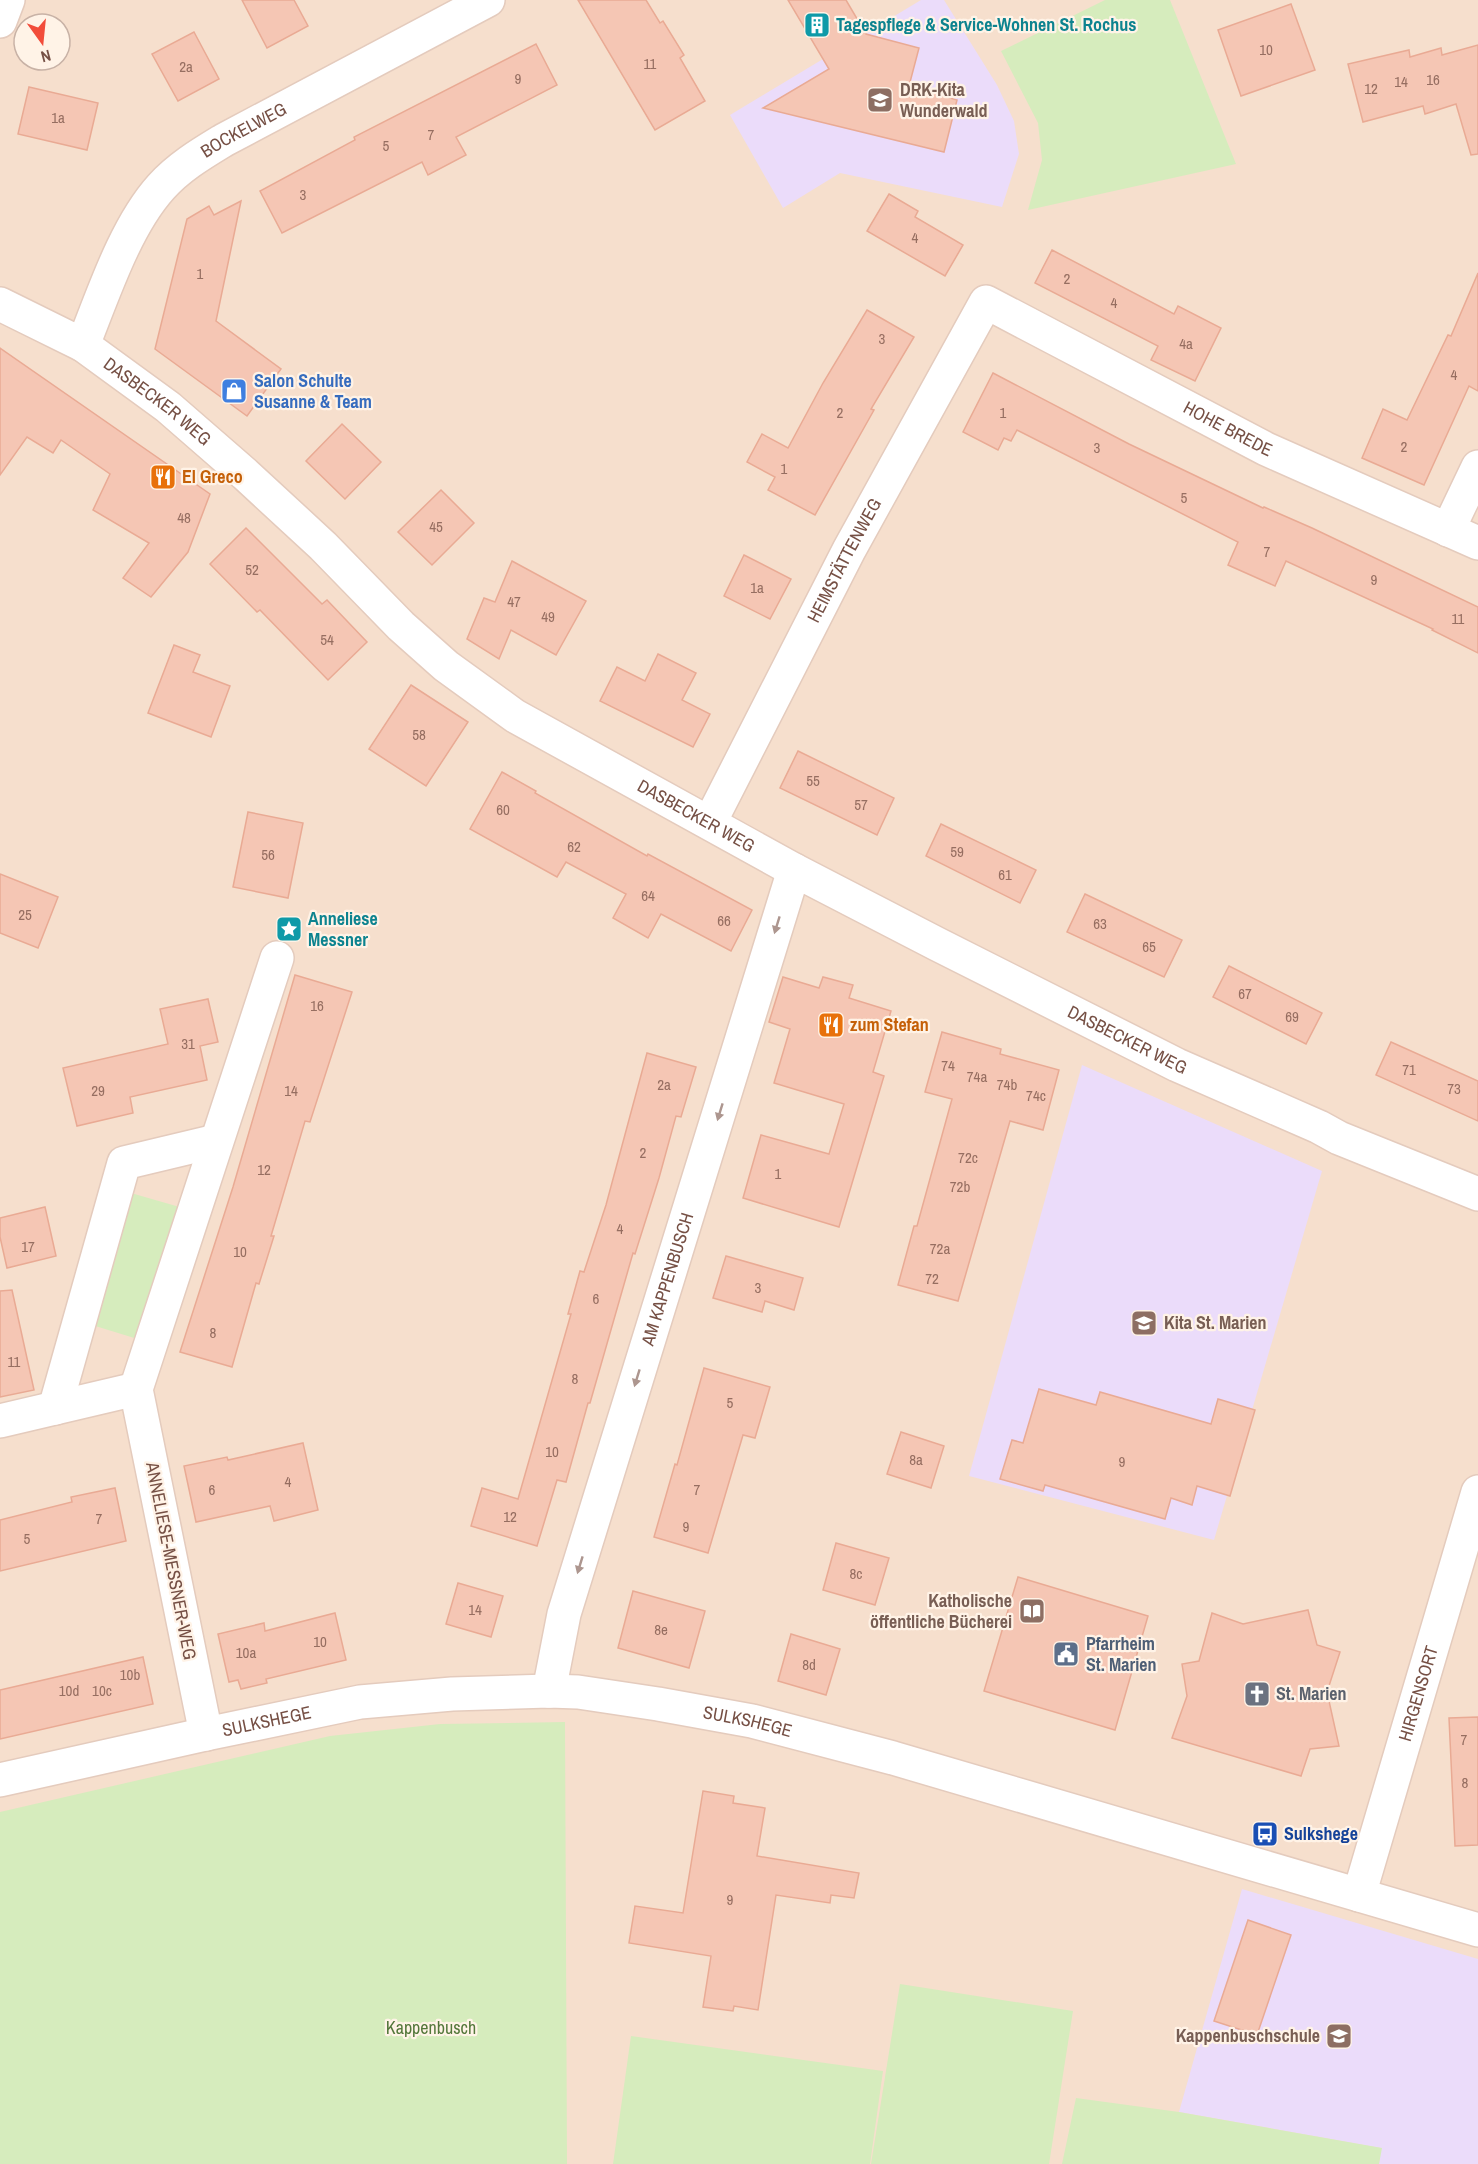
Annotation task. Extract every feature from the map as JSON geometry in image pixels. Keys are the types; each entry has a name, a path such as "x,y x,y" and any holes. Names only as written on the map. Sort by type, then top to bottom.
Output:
{"street":[{"path":"0,21 8,0"},
{"name":"BOCKELWEG","path":"83,345 135,224 160,188 190,160 488,0"},
{"name":"HOHE BREDE","path":"986,302 1266,449 1478,543"},
{"name":"HEIMSTÄTTENWEG","path":"710,822 849,550 986,302"},
{"name":"DASBECKER WEG","path":"0,304 83,345 168,406 323,546 400,626 446,666 515,716 794,870 1177,1065 1319,1127 1339,1138 1478,1194"},
{"path":"1448,531 1478,466"},
{"name":"AM KAPPENBUSCH","path":"549,1691 564,1614 794,870"},
{"name":"ANNELIESE-MESSNER-WEG","path":"206,1734 136,1389 277,958"},
{"path":"55,1408 123,1163 216,1141"},
{"path":"0,1421 136,1389"},
{"name":"HIRGENSORT","path":"1359,1895 1478,1492"},
{"name":"SULKSHEGE","path":"0,1780 360,1702 452,1694 578,1692 752,1721 893,1758 1478,1930"}],"shaded area":[{"path":"0,0 1478,0 1478,2164 0,2164"},
{"name":"DRK-Kita Wunderwald","path":"921,0 944,0 997,85 1014,121 1019,154 1002,207 840,173 783,208 730,115"},
{"name":"Kita St. Marien","path":"1082,1065 1322,1171 1214,1540 969,1476"},
{"name":"Kappenbuschschule","path":"1242,1889 1478,1959 1478,2164 1379,2164 1381,2148 1179,2112"}],"green space":[{"path":"1105,0 1170,0 1236,164 1028,210 1042,160 1038,123 1001,51"},
{"path":"131,1193 183,1208 144,1341 92,1325"},
{"name":"Kappenbusch","path":"565,1722 567,2164 0,2164 0,1812 330,1736 440,1724"},
{"path":"900,1984 1073,2011 1049,2164 871,2164"},
{"path":"631,2036 883,2071 870,2164 613,2164"},
{"path":"1076,2098 1179,2112 1382,2148 1379,2164 1062,2164"}],"building":[{"path":"242,0 294,0 308,26 267,48"},
{"path":"578,0 646,0 660,23 663,21 684,55 680,58 705,101 655,130"},
{"path":"788,0 846,0 866,34 919,48 909,86 957,100 944,152 763,108 829,69"},
{"path":"1291,4 1315,70 1241,96 1218,30"},
{"path":"194,32 219,79 178,101 152,54"},
{"path":"536,44 557,85 456,137 466,155 428,175 422,162 282,233 260,191 355,140 354,137"},
{"path":"1478,45 1478,154 1471,155 1456,104 1425,114 1423,106 1363,122 1348,64 1409,50 1410,57 1441,48 1442,55"},
{"path":"29,87 98,103 87,150 18,134"},
{"path":"889,194 918,211 915,217 963,245 945,276 867,231"},
{"path":"241,201 216,321 281,369 247,416 155,349 187,219 209,206 214,215"},
{"path":"1052,250 1174,314 1178,306 1221,328 1195,381 1151,360 1158,346 1035,283"},
{"path":"1478,273 1478,391 1469,386 1424,485 1362,458 1383,409 1407,420 1448,335 1451,336"},
{"path":"867,310 914,337 871,409 874,410 815,515 768,490 775,477 747,462 762,434 788,448 823,383"},
{"path":"0,348 210,494 188,552 151,597 123,578 149,543 93,510 110,474 61,440 53,453 27,437 0,475"},
{"path":"993,373 1129,444 1478,607 1478,653 1433,629 1286,561 1275,586 1228,565 1238,542 1017,430 1011,441 1004,438 998,450 963,432"},
{"path":"342,424 381,462 345,499 306,461"},
{"path":"441,490 474,523 432,565 398,532"},
{"path":"246,528 322,604 327,600 367,642 328,680 260,610 257,612 210,564"},
{"path":"744,555 791,579 770,619 724,596"},
{"path":"512,561 586,601 556,655 511,630 499,659 467,639 484,598 495,602"},
{"path":"174,645 200,655 193,672 230,686 211,737 148,713"},
{"path":"658,654 696,673 682,700 710,714 693,747 600,701 617,667 645,681"},
{"path":"411,685 468,722 426,786 369,749"},
{"path":"798,751 894,798 877,835 780,788"},
{"path":"502,772 647,856 648,854 752,910 731,951 661,914 648,938 613,918 626,894 566,862 557,877 470,829"},
{"path":"248,812 303,823 288,898 233,887"},
{"path":"941,824 1036,870 1020,903 926,856"},
{"path":"0,874 58,897 38,948 0,933"},
{"path":"1085,894 1182,940 1164,977 1067,932"},
{"path":"1229,966 1322,1013 1306,1044 1213,997"},
{"path":"295,975 352,992 310,1122 305,1121 271,1236 274,1236 259,1284 256,1283 232,1367 180,1352 233,1187"},
{"path":"783,977 819,988 823,977 853,985 849,998 891,1011 873,1072 884,1076 839,1227 743,1198 761,1135 829,1154 844,1104 774,1083 790,1029 769,1022"},
{"path":"208,999 218,1042 200,1046 207,1080 130,1097 133,1113 77,1126 63,1068 168,1044 160,1009"},
{"path":"942,1032 1001,1049 1000,1054 1059,1070 1043,1130 1010,1121 958,1301 898,1285 952,1099 925,1092"},
{"path":"1391,1042 1478,1081 1478,1121 1376,1075"},
{"path":"647,1053 696,1067 681,1117 676,1116 659,1178 635,1254 633,1253 566,1482 557,1480 537,1546 471,1526 482,1488 518,1499 571,1314 568,1314 580,1271 584,1272 606,1205"},
{"path":"45,1207 56,1256 7,1268 0,1237 0,1218"},
{"path":"726,1256 803,1278 794,1310 765,1301 762,1312 713,1298"},
{"path":"12,1290 34,1390 0,1397 0,1291"},
{"path":"704,1368 770,1387 755,1438 743,1435 708,1553 654,1537"},
{"path":"1039,1389 1096,1405 1100,1392 1211,1424 1218,1399 1255,1410 1230,1496 1197,1486 1192,1505 1171,1498 1165,1519 1045,1485 1043,1491 1000,1479 1012,1440 1023,1443"},
{"path":"901,1432 944,1446 931,1488 887,1474"},
{"path":"303,1443 318,1510 274,1521 270,1506 196,1522 184,1466 227,1457 228,1460"},
{"path":"115,1488 126,1541 0,1571 0,1520 72,1502 71,1497"},
{"path":"836,1543 889,1558 875,1605 823,1590"},
{"name":"Pfarrheim St. Marien","path":"1018,1577 1148,1616 1115,1730 984,1691"},
{"path":"458,1583 503,1596 491,1637 446,1624"},
{"path":"633,1591 705,1611 689,1668 618,1648"},
{"name":"St. Marien","path":"1308,1610 1317,1645 1340,1652 1327,1692 1339,1746 1310,1749 1301,1776 1172,1738 1187,1696 1182,1664 1199,1661 1212,1613 1243,1624"},
{"path":"335,1613 346,1660 266,1679 267,1683 241,1689 238,1680 229,1682 218,1634 264,1623 265,1631"},
{"path":"791,1634 840,1649 826,1695 778,1681"},
{"path":"143,1657 153,1704 0,1739 0,1690"},
{"path":"1478,1717 1478,1845 1455,1846 1449,1718"},
{"path":"703,1791 734,1796 733,1803 765,1808 757,1856 859,1873 854,1898 831,1895 830,1903 776,1895 758,2010 734,2006 733,2011 703,2007 711,1956 629,1943 635,1906 683,1913"},
{"path":"1248,1920 1291,1935 1257,2035 1214,2021"}],"place":[{"name":"Tagespflege & Service-Wohnen St. Rochus","path":"817,25"},
{"name":"DRK-Kita Wunderwald","path":"880,100"},
{"name":"Salon Schulte Susanne & Team","path":"234,391"},
{"name":"El Greco","path":"163,477"},
{"name":"Anneliese Messner","path":"289,929"},
{"name":"zum Stefan","path":"831,1025"},
{"name":"Kita St. Marien","path":"1144,1323"},
{"name":"Katholische öffentliche Bücherei","path":"1032,1611"},
{"name":"Pfarrheim St. Marien","path":"1066,1654"},
{"name":"St. Marien","path":"1257,1694"},
{"name":"Sulkshege","path":"1265,1834"},
{"name":"Kappenbuschschule","path":"1339,2036"}]}
